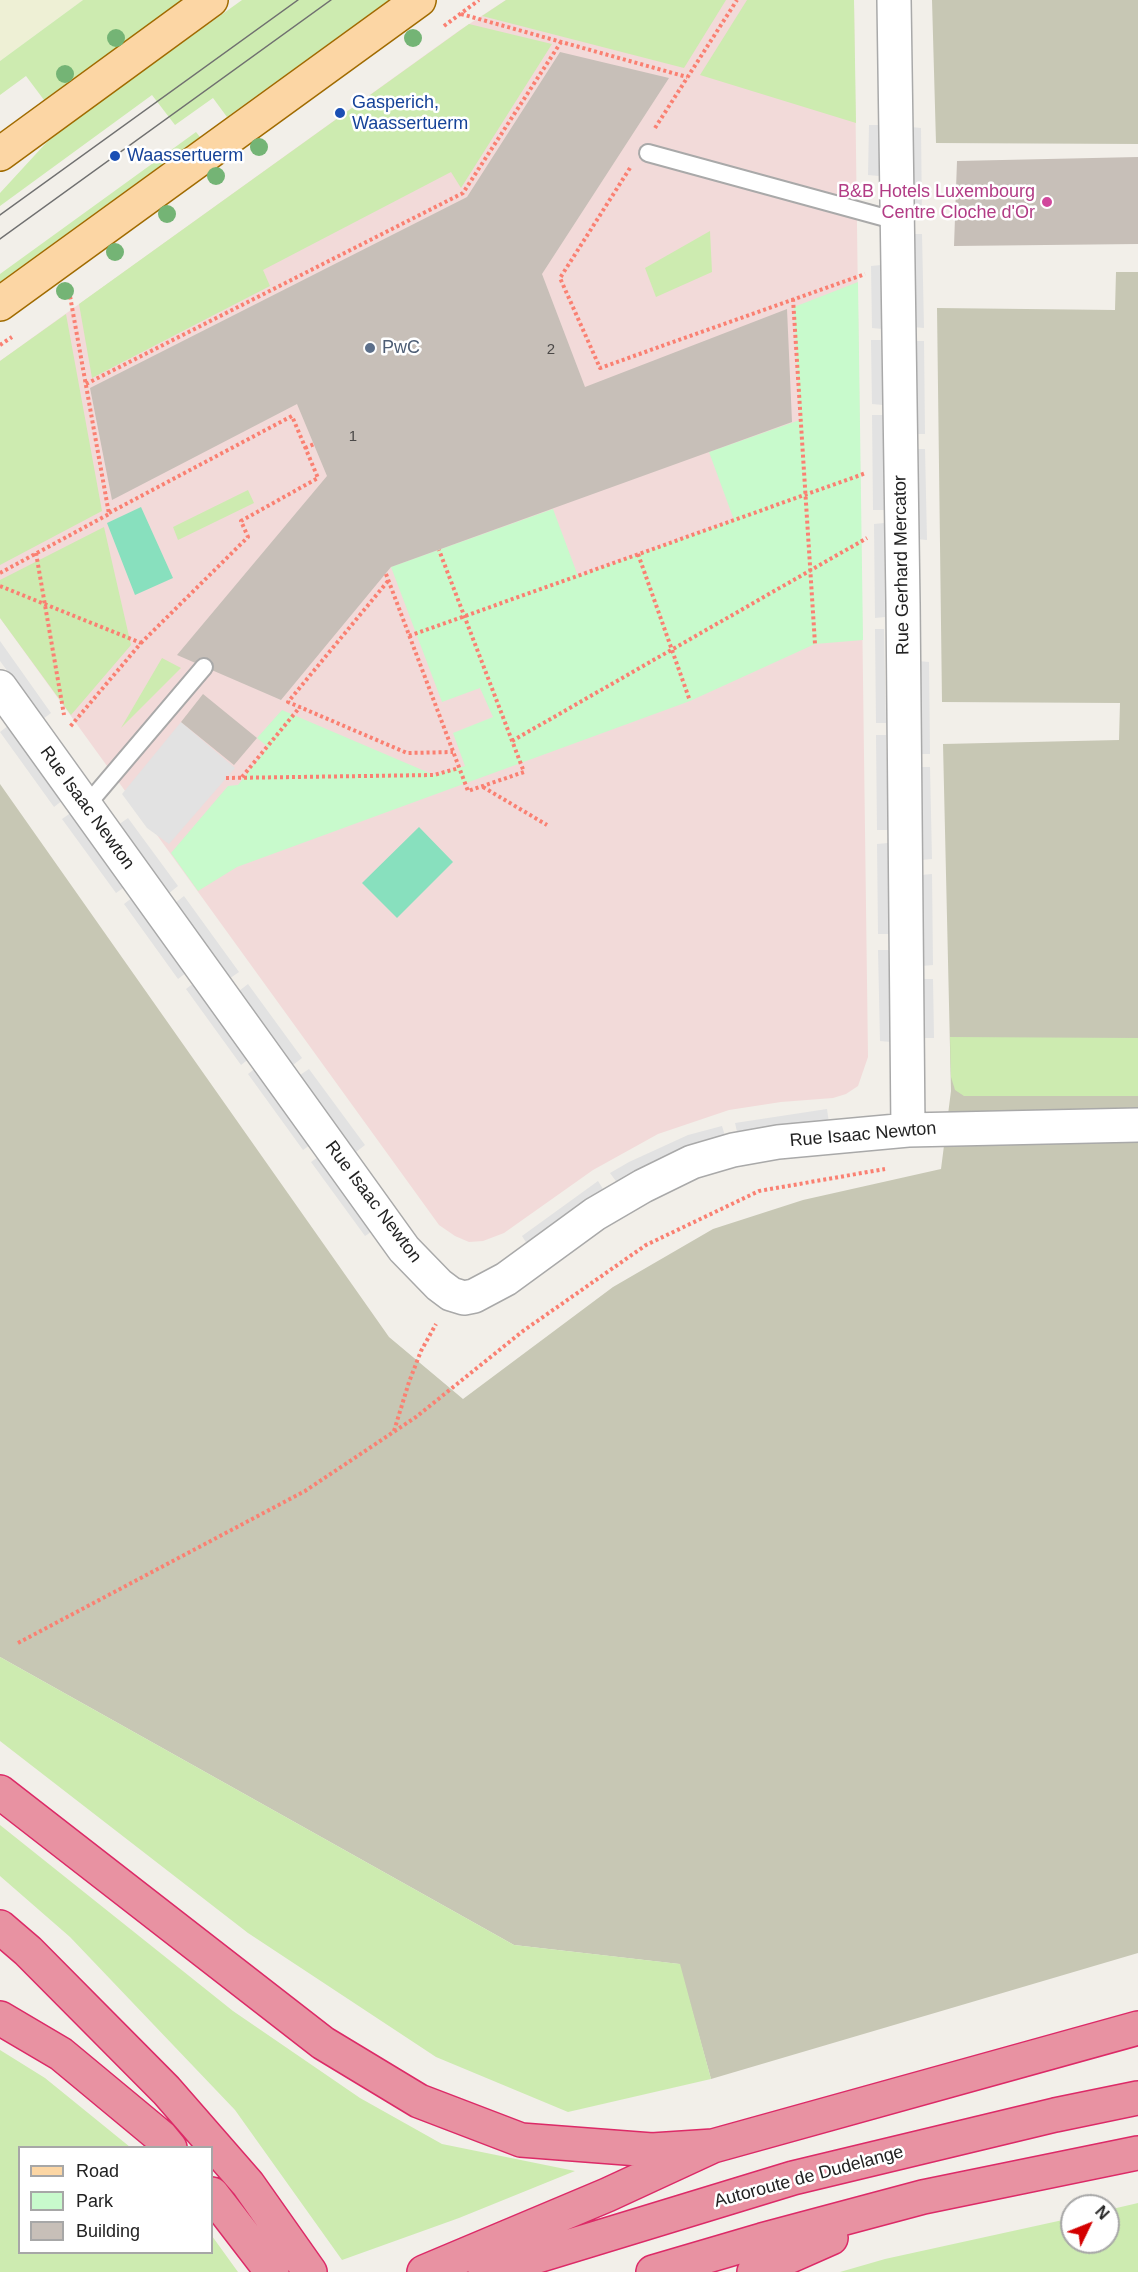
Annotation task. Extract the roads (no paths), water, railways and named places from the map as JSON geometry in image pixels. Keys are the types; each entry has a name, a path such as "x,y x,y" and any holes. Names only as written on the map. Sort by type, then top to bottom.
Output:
{"highway":[{"path":"0,1792 323,2043 419,2101 521,2140 652,2150 714,2146"},
{"path":"0,1927 28,1951 166,2090 248,2184 310,2272"},
{"path":"0,2018 61,2054 161,2137 168,2146"},
{"path":"424,2272 607,2195 714,2146 1138,2028"},
{"name":"Autoroute de Dudelange","path":"485,2272 793,2178 1055,2115 1138,2098"},
{"path":"653,2272 923,2197 1138,2152"},
{"path":"214,2197 272,2272"},
{"path":"754,2272 923,2197"}],"main road":[{"path":"0,153 211,0"},
{"path":"0,304 419,0"}],"street":[{"name":"Rue Gerhard Mercator","path":"894,0 908,1130"},
{"name":"Rue Isaac Newton","path":"0,687 404,1249 438,1285 451,1294 464,1298 474,1296 498,1283 595,1214 643,1186 692,1162 733,1150 778,1142 908,1130 1138,1125"}],"lane":[{"path":"649,145 897,221"},
{"path":"86,806 204,667"}],"tram line":[{"path":"0,215 298,0"},
{"path":"0,239 331,0"}],"place":[{"name":"Gasperich, Waassertuerm","path":"340,113"},
{"name":"Waassertuerm","path":"115,156"},
{"name":"B&B Hotels Luxembourg Centre Cloche d'Or","path":"1047,202"},
{"name":"PwC","path":"370,348"}]}
